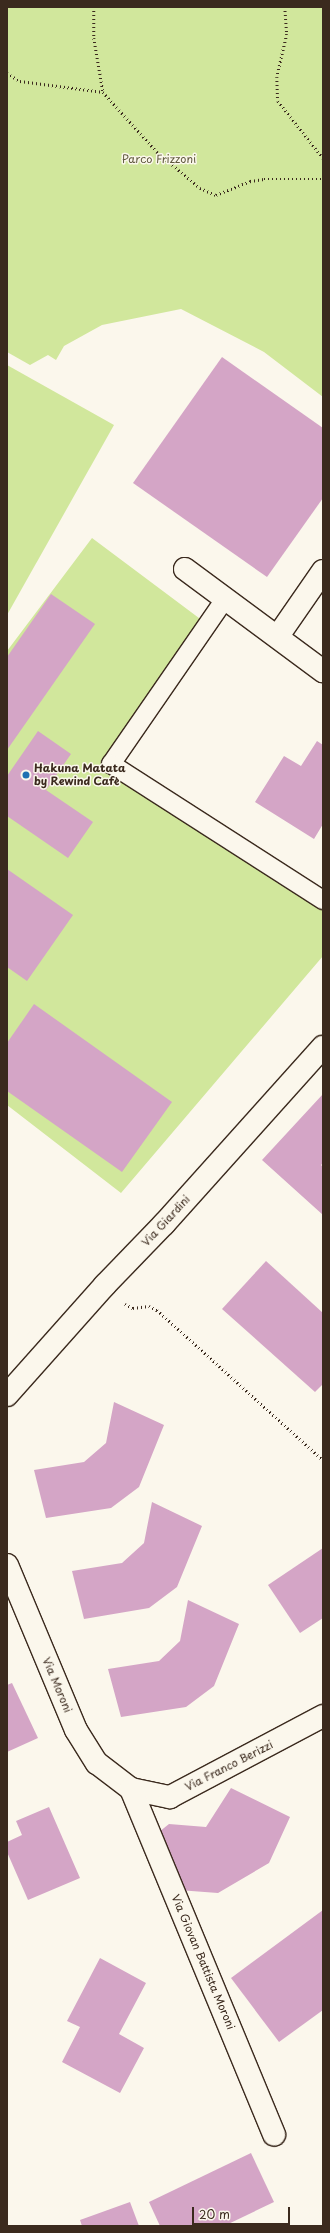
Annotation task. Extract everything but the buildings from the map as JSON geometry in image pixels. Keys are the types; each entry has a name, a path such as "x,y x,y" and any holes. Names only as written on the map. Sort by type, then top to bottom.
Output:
{"street":[{"path":"185,569 278,636 323,671"},
{"path":"278,636 323,571"},
{"name":"Via Giardini","path":"7,1395 105,1285 164,1224 323,1046"},
{"name":"Via Moroni","path":"7,1565 76,1730 97,1763 131,1789"},
{"name":"Via Franco Berizzi","path":"131,1789 170,1797 323,1716"},
{"name":"Via Giovan Battista Moroni","path":"131,1789 274,2135"}],"lane":[{"path":"225,598 111,764 323,900"}],"path":[{"path":"94,7 94,38 103,92 157,152 200,188 216,195 250,181 264,179 323,179"},
{"path":"285,7 286,34 277,77 278,101 323,158"},
{"path":"7,73 20,81 103,92"},
{"path":"105,1285 121,1302 133,1308 150,1306 156,1310 323,1460"}],"green space":[{"name":"Parco Frizzoni","path":"7,7 323,7 323,397 264,352 181,309 102,325 64,346 56,360 48,355 30,365 7,352"},
{"path":"7,365 114,425 7,615"},
{"path":"92,538 215,630 120,757 323,910 323,956 121,1193 7,1105 7,651"}],"place":[{"name":"Hakuna Matata by Rewind Cafè","path":"26,775"}]}
